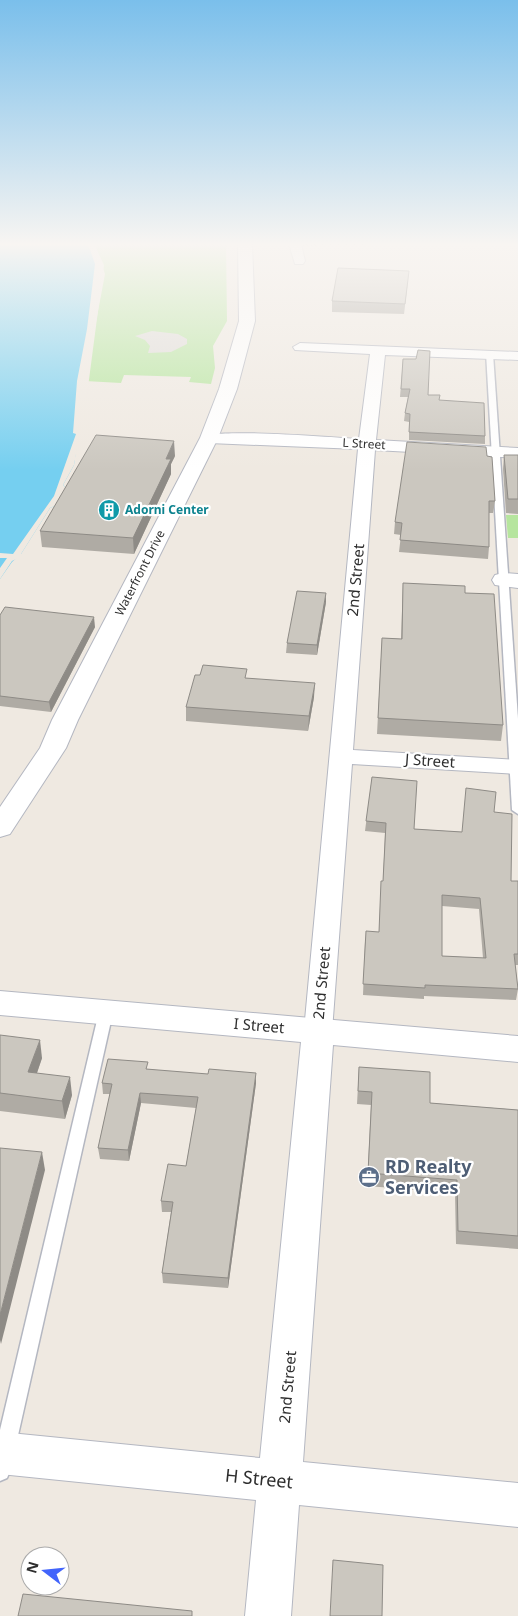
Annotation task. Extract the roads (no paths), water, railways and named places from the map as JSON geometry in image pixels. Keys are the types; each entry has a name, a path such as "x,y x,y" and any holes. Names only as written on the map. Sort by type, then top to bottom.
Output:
{"street":[{"name":"Waterfront Drive","path":"0,828 53,748 65,720 209,438 228,389 247,319"},
{"path":"300,347 518,356"},
{"name":"2nd Street","path":"268,1616 367,444 378,350"},
{"name":"L Street","path":"209,438 367,444 518,453"},
{"name":"J Street","path":"341,756 517,767"},
{"name":"I Street","path":"0,1003 518,1049"},
{"name":"H Street","path":"1,1459 280,1481 518,1505"}],"lane":[{"path":"489,354 494,452 511,581 518,810"},
{"path":"1,1459 106,1012"}],"water":[{"path":"0,319 94,319 74,465 63,485 67,489 57,505 50,508 21,554 12,562 0,579"}],"place":[{"name":"Adorni Center","path":"109,510"},
{"name":"RD Realty Services","path":"369,1177"}]}
